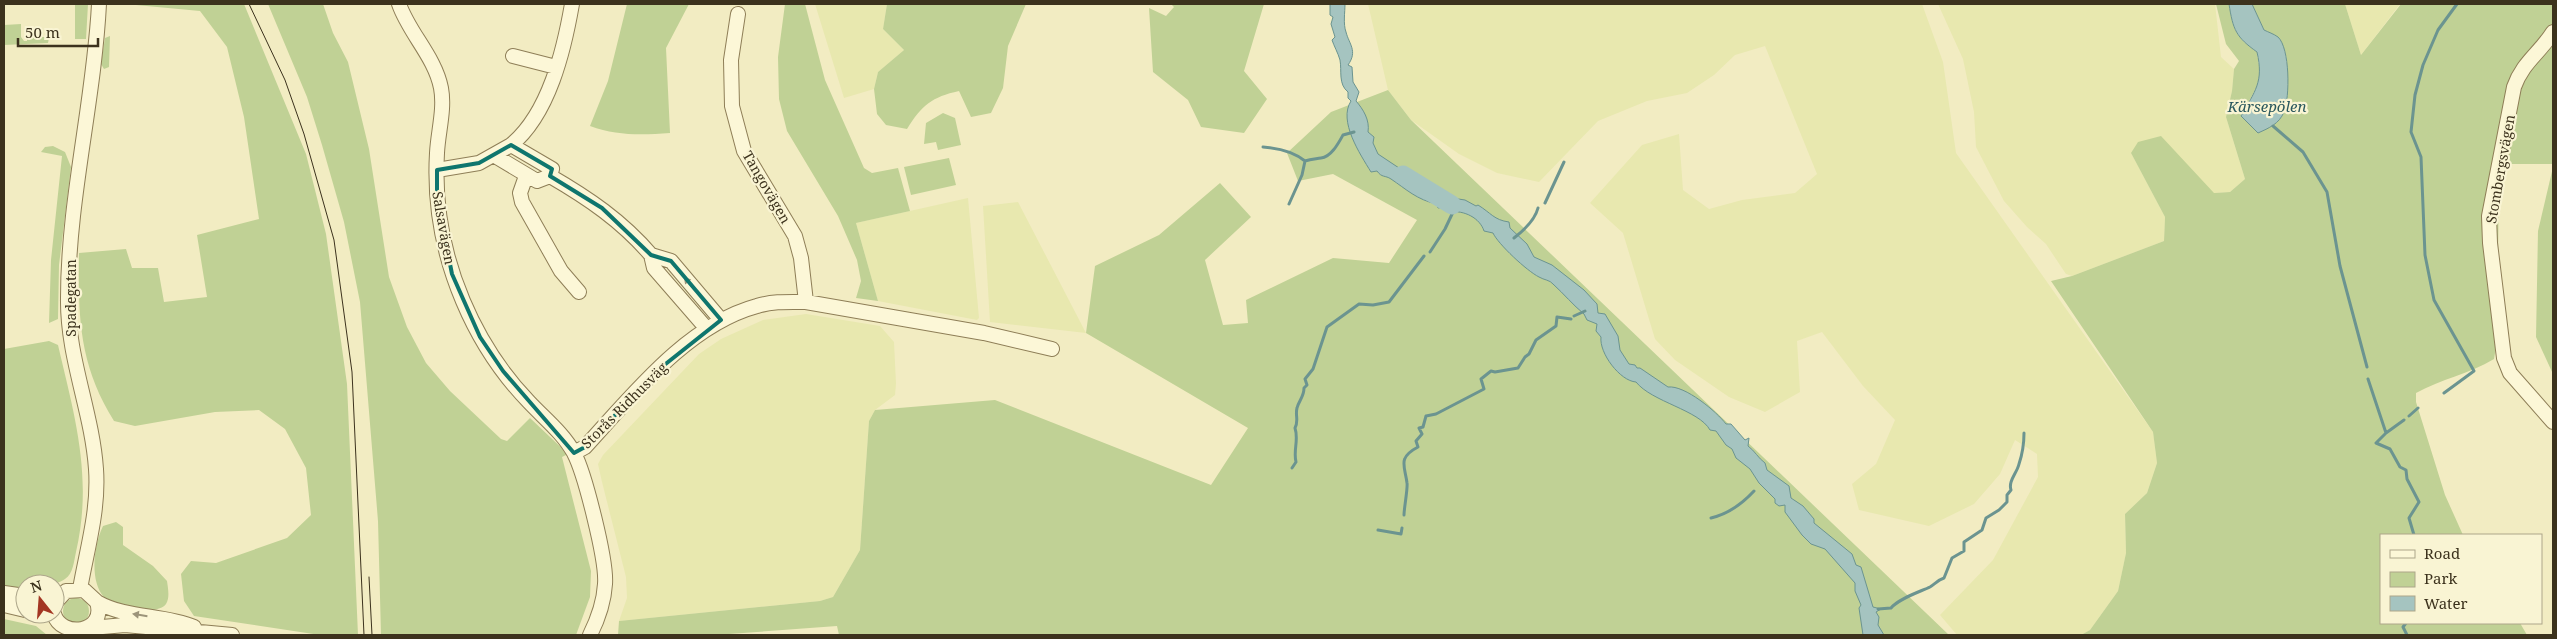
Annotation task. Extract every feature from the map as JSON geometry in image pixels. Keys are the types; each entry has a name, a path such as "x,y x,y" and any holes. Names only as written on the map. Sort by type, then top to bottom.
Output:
{"street":[{"name":"Spadegatan","path":"80,589 95,509 96,470 71,348 68,279 99,4"},
{"name":"Salsavägen","path":"399,4 432,63 441,88 437,198 446,254 474,325 502,371 566,441 574,453"},
{"path":"437,170 479,163 495,156 522,136 538,112 556,67 572,4"},
{"name":"Tangovägen","path":"738,14 731,60 732,106 744,151 783,213 794,236 800,258 806,302"},
{"name":"Stombergsvägen","path":"2553,32 2546,44 2520,70 2514,87 2489,216 2490,243 2504,358 2510,373 2553,422"},
{"path":"513,56 556,67"},
{"path":"511,145 552,169 550,176"},
{"path":"495,156 537,181 550,176"},
{"path":"526,176 520,194 522,202 561,271 579,292"},
{"path":"550,176 602,208 620,223 651,255 671,261 721,320"},
{"path":"651,255 654,268 707,329"},
{"name":"Storås Ridhusväg","path":"590,635 602,605 606,582 598,537 580,466 574,453 585,447 652,376 707,329 721,320 757,306 806,302 984,333 1052,349"},
{"path":"65,593 71,589 80,589 91,595 96,602 98,616 91,628"},
{"path":"96,602 121,612 173,621 204,631"},
{"path":"58,624 71,634 91,628 125,625 232,635"}],"highlighted area":[{"path":"511,145 552,169 550,176 602,208 651,255 671,261 721,320 658,370 585,447 574,453 503,371 480,337 452,274 437,198 437,170 479,163"}],"green space":[{"path":"75,4 88,4 86,39 75,39"},
{"path":"125,4 244,4 306,154 326,234 347,384 358,635 320,635 194,616 184,601 181,574 191,561 216,563 287,538 311,515 306,468 285,429 259,410 215,412 135,426 114,421 102,400 94,380 87,360 80,320 79,253 126,249 132,268 158,268 164,302 207,297 197,235 259,219 244,117 227,47 200,11"},
{"path":"268,4 323,4 333,33 348,62 369,149 389,277 407,327 426,363 450,391 501,439 507,441 530,418 568,454 562,457 591,571 590,597 576,635 381,635 378,521 360,302 344,222 322,145 307,97"},
{"path":"627,4 689,4 666,48 670,133 630,134 610,132 590,126 608,81"},
{"path":"785,4 805,4 825,80 864,168 872,173 898,168 910,211 856,223 878,301 856,298 861,281 857,260 838,216 787,131 779,99 778,57"},
{"path":"815,4 887,4 883,29 904,50 878,72 874,89 844,98"},
{"path":"887,4 1026,4 1008,46 1003,88 991,113 971,117 959,91 942,96 929,103 907,129 886,125 877,114 874,89 878,72 904,50 883,29"},
{"path":"1171,4 1264,4 1244,71 1267,99 1244,133 1201,127 1188,100 1153,72 1149,8 1166,16 1174,7"},
{"path":"1368,4 1922,4 1943,62 1956,153 2153,432 2157,463 2147,493 2125,514 2126,553 2118,591 2090,630 2081,635 1957,635 1940,615 1993,560 2038,477 2037,454 2015,440 2000,474 1974,504 1929,526 1859,510 1852,484 1876,464 1895,420 1863,386 1822,332 1797,341 1800,392 1765,412 1729,397 1675,360 1655,339 1623,233 1590,203 1642,145 1679,134 1683,190 1709,209 1742,200 1795,193 1817,174 1765,46 1735,55 1714,75 1687,93 1647,101 1598,121 1539,182 1497,173 1459,154 1411,120 1388,90"},
{"path":"1938,4 2215,4 2221,57 2234,69 2232,91 2226,117 2245,179 2230,192 2213,193 2131,153 2165,217 2164,241 2072,276 2066,274 2046,244 2027,227 2004,201 1976,147 1974,112 1963,59"},
{"path":"2216,4 2229,4 2234,27 2244,42 2257,52 2261,79 2241,116 2252,125 2288,88 2287,61 2283,47 2273,35 2264,30 2252,4 2345,4 2361,55 2401,4 2553,4 2553,164 2512,164 2499,176 2497,341 2494,359 2475,369 2416,393 2416,402 2445,495 2463,534 2380,534 2380,624 2521,624 2527,635 2081,635 2090,630 2118,591 2126,553 2125,514 2147,493 2157,463 2153,432 2051,281 2072,276 2164,241 2165,217 2131,153 2138,142 2161,136 2214,193 2230,192 2245,179 2226,117 2232,91 2234,69 2239,61 2226,44"},
{"path":"2345,4 2400,4 2361,55"},
{"path":"21,24 21,37 24,41 27,41 27,37 47,37 49,38 48,43 4,45 4,25"},
{"path":"110,36 109,67 104,69 101,64 105,38"},
{"path":"1388,90 1411,120 1949,635 839,635 837,626 715,635 618,635 619,621 820,601 833,597 860,550 869,421 875,410 995,400 1211,485 1248,428 1086,333 1095,266 1159,235 1220,183 1251,217 1205,260 1223,325 1248,323 1246,300 1333,258 1389,263 1417,220 1333,174 1298,181 1287,153 1331,112"},
{"path":"943,113 955,118 961,145 938,150 936,142 924,144 926,123"},
{"path":"53,146 65,152 71,167 59,265 58,319 49,323 51,260 62,156 41,152 45,147"},
{"path":"949,158 956,185 911,195 904,167"},
{"path":"2553,167 2553,374 2536,337 2538,231"},
{"path":"968,198 979,318 977,320 878,301 856,223"},
{"path":"1018,202 1086,333 990,322 983,206"},
{"path":"806,314 880,326 894,342 895,395 875,410 869,421 860,550 833,597 820,601 619,621 627,598 626,577 598,464 603,455 699,354 721,339 763,320"},
{"path":"49,341 58,345 76,423 82,473 81,525 70,574 65,579 65,574 15,574 15,589 4,588 4,349"},
{"path":"116,522 123,527 123,545 153,566 167,581 168,599 161,608 145,610 125,607 104,597 99,590 95,572 97,542 103,526"},
{"path":"71,599 81,599 88,606 88,616 81,623 71,623 65,617 65,605"},
{"path":"4,619 15,621 15,624 36,626 47,635 4,635"}],"water":[{"path":"1330,4 1345,4 1345,29 1353,52 1348,65 1352,67 1353,82 1359,92 1356,101 1365,115 1368,123 1368,132 1374,137 1373,143 1378,154 1423,184 1426,192 1441,190 1452,198 1478,205 1496,218 1509,222 1510,228 1527,244 1534,257 1552,265 1584,290 1597,304 1598,313 1605,314 1618,336 1620,350 1629,364 1635,365 1668,387 1683,390 1700,400 1726,424 1731,424 1745,440 1749,438 1748,446 1765,463 1767,470 1789,486 1791,498 1803,506 1814,519 1814,523 1852,554 1856,565 1861,567 1873,607 1881,609 1876,612 1879,617 1878,625 1884,635 1863,635 1859,608 1861,605 1855,591 1855,583 1825,549 1811,544 1802,535 1785,512 1785,505 1779,506 1775,503 1775,499 1759,483 1750,469 1736,458 1732,449 1726,445 1716,431 1710,430 1696,417 1653,395 1636,382 1617,372 1603,351 1601,337 1596,331 1597,324 1587,320 1584,314 1552,283 1527,269 1513,257 1493,233 1484,231 1479,222 1461,212 1450,212 1445,207 1438,208 1437,204 1418,197 1391,179 1380,175 1377,171 1371,172 1356,147 1349,128 1347,118 1351,101 1343,85 1340,60 1332,40 1335,37 1331,24 1333,17 1330,15"},
{"name":"Kärsepölen","path":"2229,4 2252,4 2264,30 2278,37 2285,51 2288,85 2284,112 2276,123 2258,133 2241,116 2254,93 2259,79 2257,52 2244,42 2234,27"}],"waterway":[{"path":"2444,393 2474,371 2434,300 2425,255 2421,157 2411,132 2415,95 2423,65 2438,30 2457,4"},
{"path":"2273,126 2303,152 2327,192 2340,266 2367,367"},
{"path":"1305,161 1325,157 1334,150 1343,135 1354,132"},
{"path":"1263,147 1285,151 1305,161"},
{"path":"1289,204 1302,175 1305,161"},
{"path":"1545,203 1564,162"},
{"path":"1403,175 1452,205"},
{"path":"1514,238 1525,229 1538,208"},
{"path":"1430,252 1445,229 1454,210"},
{"path":"1292,468 1296,462 1295,428 1297,408 1304,388 1307,385 1305,379 1313,369 1327,327 1359,304 1373,305 1389,302 1424,256"},
{"path":"1574,316 1585,311"},
{"path":"1404,515 1407,486 1404,463 1407,455 1418,447 1416,441 1422,434 1419,428 1423,427 1426,416 1436,414 1484,389 1481,379 1491,371 1518,368 1529,354 1536,340 1556,326 1557,317 1571,319"},
{"path":"2368,379 2386,433 2376,443 2390,449 2400,467 2406,470 2407,479 2419,502 2409,518 2414,534"},
{"path":"2409,416 2418,408"},
{"path":"2386,433 2404,420"},
{"path":"1878,609 1891,608 1944,578 1952,558 1964,551 1964,542 1982,530 1986,518 1999,510 2007,502 2007,495 2011,490 2011,483 2021,457 2024,433"},
{"path":"1711,518 1734,508 1754,491"},
{"path":"1378,530 1401,534 1402,528"},
{"path":"2405,624 2403,627 2407,635"}],"tram line":[{"path":"249,4 285,80 304,134 334,240 352,372 364,635"},
{"path":"369,577 372,635"}]}
